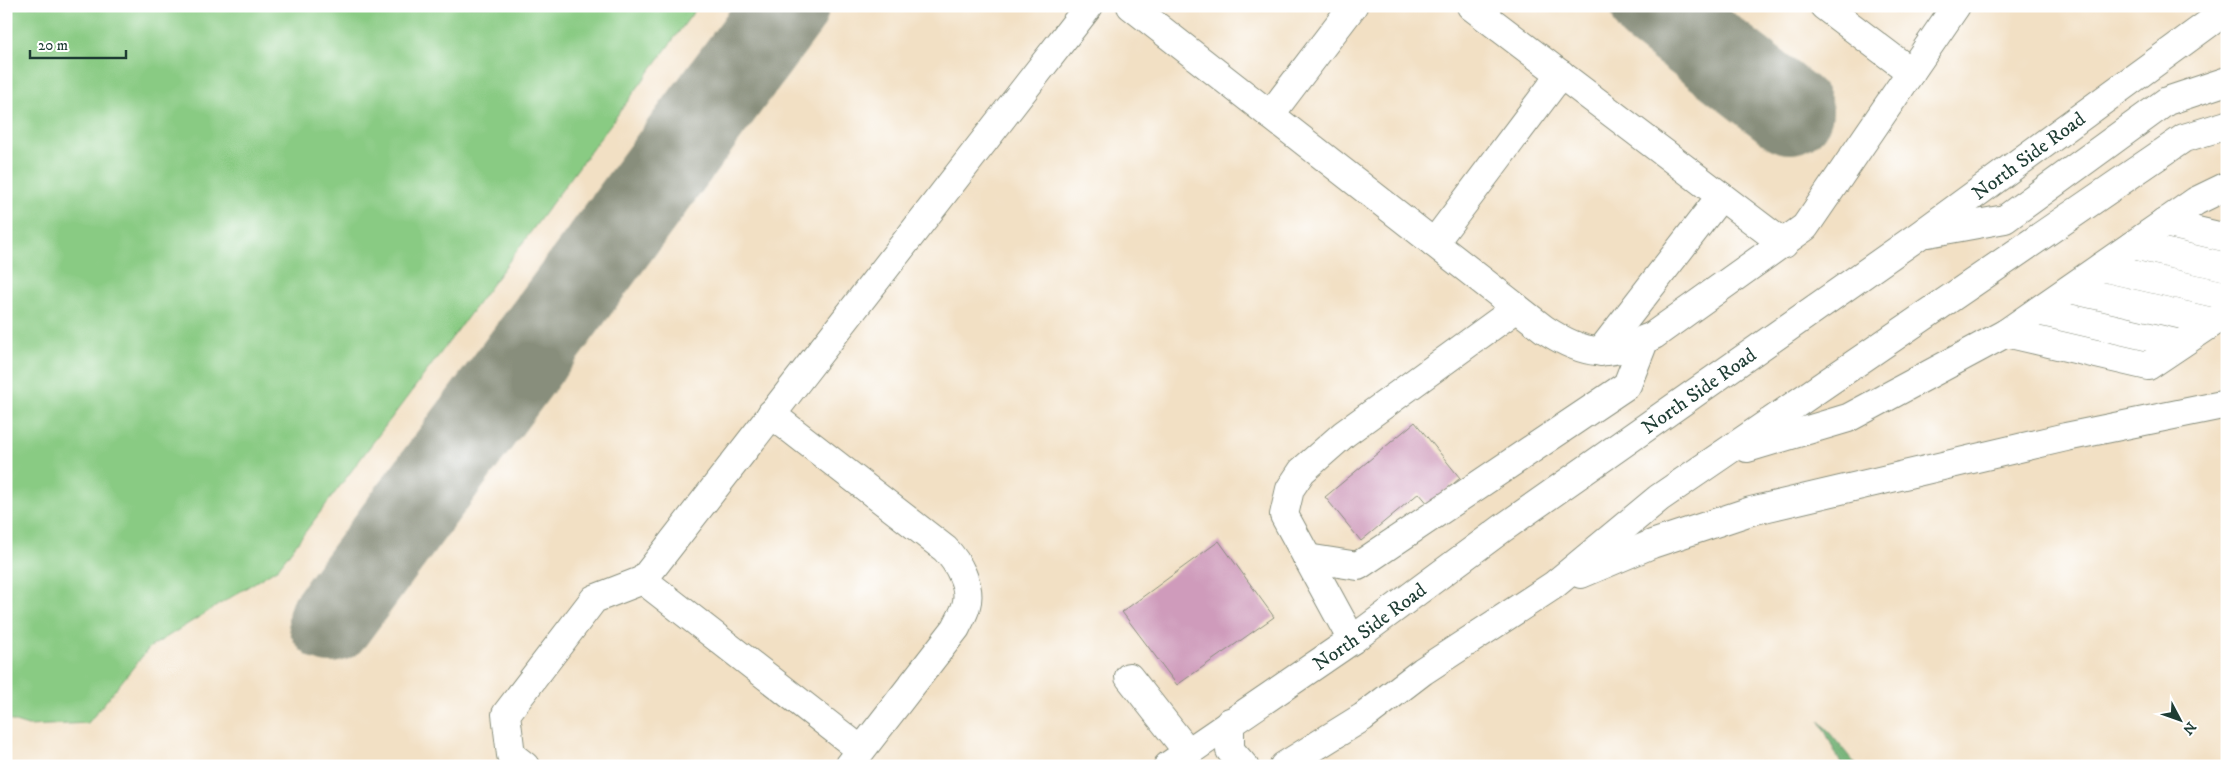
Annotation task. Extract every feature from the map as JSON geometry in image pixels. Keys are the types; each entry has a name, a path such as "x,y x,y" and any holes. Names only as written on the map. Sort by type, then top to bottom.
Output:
{"street":[{"path":"525,766 511,755 506,714 594,599 643,580 770,414 1089,6"},
{"path":"1131,6 1517,308 1564,342 1582,350 1600,352 1622,350 1645,339 1784,244 1805,227 1956,6"},
{"path":"1270,115 1353,6"},
{"path":"1471,6 1784,244"},
{"path":"1824,6 1911,72"},
{"name":"North Side Road","path":"1178,759 1352,640 1502,528 1921,234 2227,10"},
{"path":"1434,243 1561,74"},
{"path":"1921,234 2005,219 2167,101 2227,81"},
{"path":"1284,766 1363,717 1423,671 1554,585 1659,498 2184,138 2227,125"},
{"path":"2057,181 2060,132"},
{"path":"1722,456 1848,418 2006,333 2196,201 2227,186"},
{"path":"1600,352 1721,196"},
{"path":"2196,201 2227,208"},
{"path":"2164,223 2227,238"},
{"path":"2133,245 2227,267"},
{"path":"2101,266 2227,296"},
{"path":"2070,289 2220,318"},
{"path":"1352,640 1284,515 1290,489 1302,472 1344,434 1517,308"},
{"path":"2038,311 2180,344"},
{"path":"2006,333 2148,366 2220,318"},
{"path":"1307,558 1358,566 1627,385 1645,339"},
{"path":"1554,585 1652,544 1751,511 2066,437 2227,404"},
{"path":"643,580 855,758 956,628 967,605 965,582 956,560 945,549 770,414"},
{"path":"1129,677 1178,759"},
{"path":"1230,722 1230,750 1244,766"}],"green space":[{"path":"6,6 698,6 467,318 278,568 149,648 88,723 28,726 6,719"},
{"path":"1820,721 1857,766 1842,766"}],"building":[{"path":"1415,422 1460,478 1429,505 1419,493 1361,541 1325,497"},
{"path":"1219,541 1274,617 1177,685 1122,612"}],"taxiway":[{"path":"331,620 786,6"},
{"path":"1654,6 1790,111"}]}
